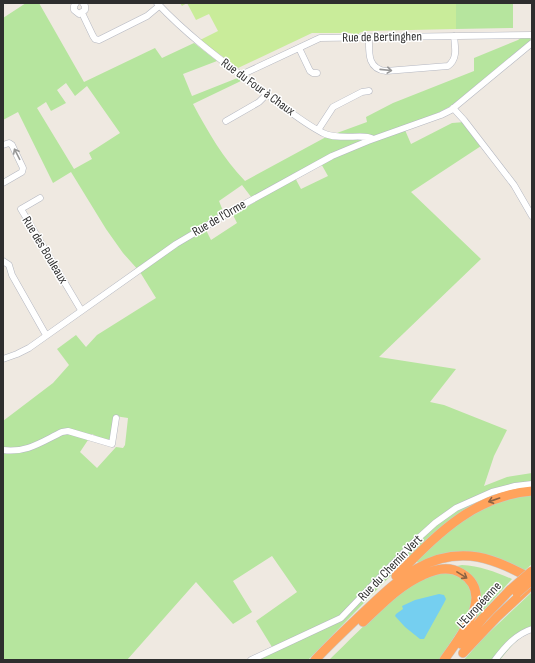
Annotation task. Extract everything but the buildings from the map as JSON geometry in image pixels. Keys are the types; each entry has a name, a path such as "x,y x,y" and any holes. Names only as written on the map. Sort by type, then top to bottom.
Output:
{"highway":[{"path":"319,658 421,551 452,522 487,502 510,495 532,491"},
{"path":"337,638 399,580 418,567 437,560 461,556 479,558 501,564 532,580"},
{"path":"352,630 402,583 418,572 436,564 456,561 477,562 498,568 532,585"},
{"path":"319,658 398,591 422,575 440,569 458,572 466,577 473,585 476,602 471,618 444,660"},
{"name":"L'Européenne","path":"460,656 486,624 516,593 532,572"},
{"name":"L'Européenne","path":"448,660 480,622 532,580"},
{"path":"516,593 532,585"}],"street":[{"path":"76,3 74,7 75,12 78,14 82,13"},
{"path":"82,13 86,8 83,3"},
{"path":"82,13 94,38 99,40 147,16 158,4"},
{"name":"Rue du Four à Chaux","path":"158,4 198,42 266,94 318,130 335,137 364,137 373,139"},
{"name":"Rue de Bertinghen","path":"241,75 320,38 532,35"},
{"path":"369,37 370,61 380,70 388,71 448,66 453,61 455,56 454,36"},
{"name":"Rue de l'Orme","path":"3,358 26,350 81,310 198,230 323,160 373,139 442,115 453,108 532,43"},
{"path":"299,48 310,71 317,73"},
{"path":"318,130 333,107 362,92 369,91"},
{"path":"226,121 259,102 266,94"},
{"path":"453,108 514,185 532,216"},
{"path":"3,145 9,143 12,145 23,168 22,172 3,183"},
{"name":"Rue des Bouleaux","path":"40,198 21,209 81,310"},
{"path":"3,261 9,265 12,275 46,335"},
{"path":"3,450 16,451 27,449 62,432 68,431 112,444 116,418"},
{"name":"Rue du Chemin Vert","path":"251,660 341,618 414,542 445,515 486,494 515,486 532,484"},
{"path":"495,660 510,642 532,629"}],"green space":[{"path":"26,3 39,3 84,82 155,48 162,58 194,43 217,61 183,74 192,96 240,77 243,80 193,104 216,144 245,181 326,137 367,122 366,117 393,103 474,71 474,58 522,37 529,37 531,40 451,106 405,130 411,144 452,123 465,122 481,146 411,192 481,259 379,357 456,369 430,402 444,405 507,430 494,456 484,486 507,477 532,473 532,564 524,571 457,552 437,555 418,563 411,555 308,660 246,660 272,647 256,621 297,592 272,556 233,581 252,612 233,624 196,582 127,660 3,660 3,421 53,383 69,365 57,349 76,335 86,347 97,335 156,298 140,272 123,253 106,229 71,172 53,183 18,112 3,120 3,18","holes":["66,83 75,96 87,86 120,133 89,153 92,159 74,169 37,108 46,102 51,111 66,103 57,90","319,160 328,176 301,189 293,174","242,185 255,202 233,215 237,223 211,240 203,224 223,211 219,201","115,416 128,418 125,445 123,448 116,447 97,468 80,452 92,434 102,439 111,441"]},
{"path":"180,3 187,3 182,6"},
{"path":"187,3 456,3 456,29 365,31 359,33 359,35 352,35 351,33 312,33 238,68 200,40 218,31 209,14 196,20"},
{"path":"456,3 513,3 513,28 456,29"},
{"path":"462,565 488,570 512,579 473,622 466,619 439,660 329,660 374,616 407,589 425,578 443,570"},
{"path":"532,592 532,632 522,637 510,647 500,660 464,660 482,639"}],"water":[{"path":"439,594 444,595 446,599 424,639 420,639 405,627 395,616 403,609 402,606 415,600"}]}
